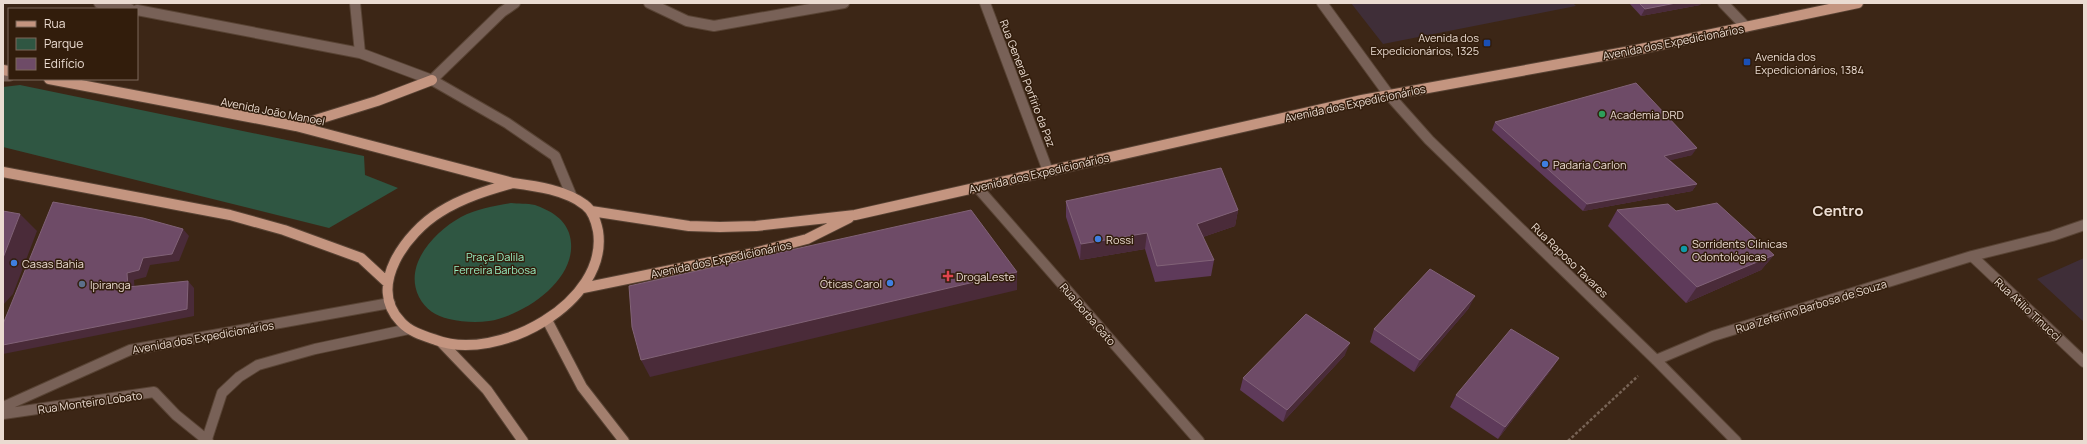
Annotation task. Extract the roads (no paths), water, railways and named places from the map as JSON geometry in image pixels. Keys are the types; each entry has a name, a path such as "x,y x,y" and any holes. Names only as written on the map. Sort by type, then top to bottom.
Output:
{"main road":[{"name":"Avenida dos Expedicionários","path":"591,211 689,226 720,227 756,226 854,215 1389,95 1746,27 1858,3"},
{"name":"Avenida João Manoel","path":"54,80 268,122 296,126 513,183"},
{"path":"296,126 377,101 432,80"},
{"path":"3,172 230,215 284,230 361,258 388,283"},
{"path":"513,183 542,187 572,197 591,211 599,236 597,261 583,288 547,320 513,336 477,345 442,343 409,329 397,318 390,303 388,283 394,261 408,240 428,220 453,204 513,183"},
{"name":"Avenida dos Expedicionários","path":"583,288 754,253 807,239 854,215"},
{"path":"547,320 582,387 624,441"},
{"path":"442,343 487,390 523,441"}],"street":[{"path":"99,3 125,8"},
{"path":"355,3 360,53"},
{"path":"432,80 502,12 516,3"},
{"path":"649,3 687,21 714,26 844,3"},
{"name":"Rua General Porfírio da Paz","path":"985,3 1048,171"},
{"name":"Rua Raposo Tavares","path":"1322,3 1389,95 1429,140 1656,360 1736,441"},
{"path":"1723,3 1746,27"},
{"path":"138,10 360,53 432,80 507,123 555,156 572,197"},
{"name":"Rua Borba Gato","path":"977,187 1199,441"},
{"name":"Rua Zeferino Barbosa de Souza","path":"1656,360 1713,336 1972,256 2052,236 2084,225"},
{"name":"Rua Atílio Tinucci","path":"1972,256 2084,362"},
{"name":"Avenida dos Expedicionários","path":"3,407 130,350 390,303"},
{"name":"Rua Monteiro Lobato","path":"3,414 154,392 176,415 207,440 215,410 222,393 239,377 258,365 315,349 409,329"}],"place":[{"name":"Avenida dos Expedicionários, 1325","path":"1487,43"},
{"name":"Avenida dos Expedicionários, 1384","path":"1747,62"},
{"name":"Academia DRD","path":"1602,114"},
{"name":"Padaria Carlon","path":"1545,164"},
{"name":"Rossi","path":"1098,239"},
{"name":"Sorridents Clínicas Odontológicas","path":"1684,249"},
{"name":"Casas Bahia","path":"14,263"},
{"name":"DrogaLeste","path":"948,276"},
{"name":"Óticas Carol","path":"890,283"},
{"name":"Ipiranga","path":"82,284"}],"district":[{"name":"Centro","path":"1838,210"}],"park label":[{"name":"Praça Dalila Ferreira Barbosa","path":"495,262"}]}
